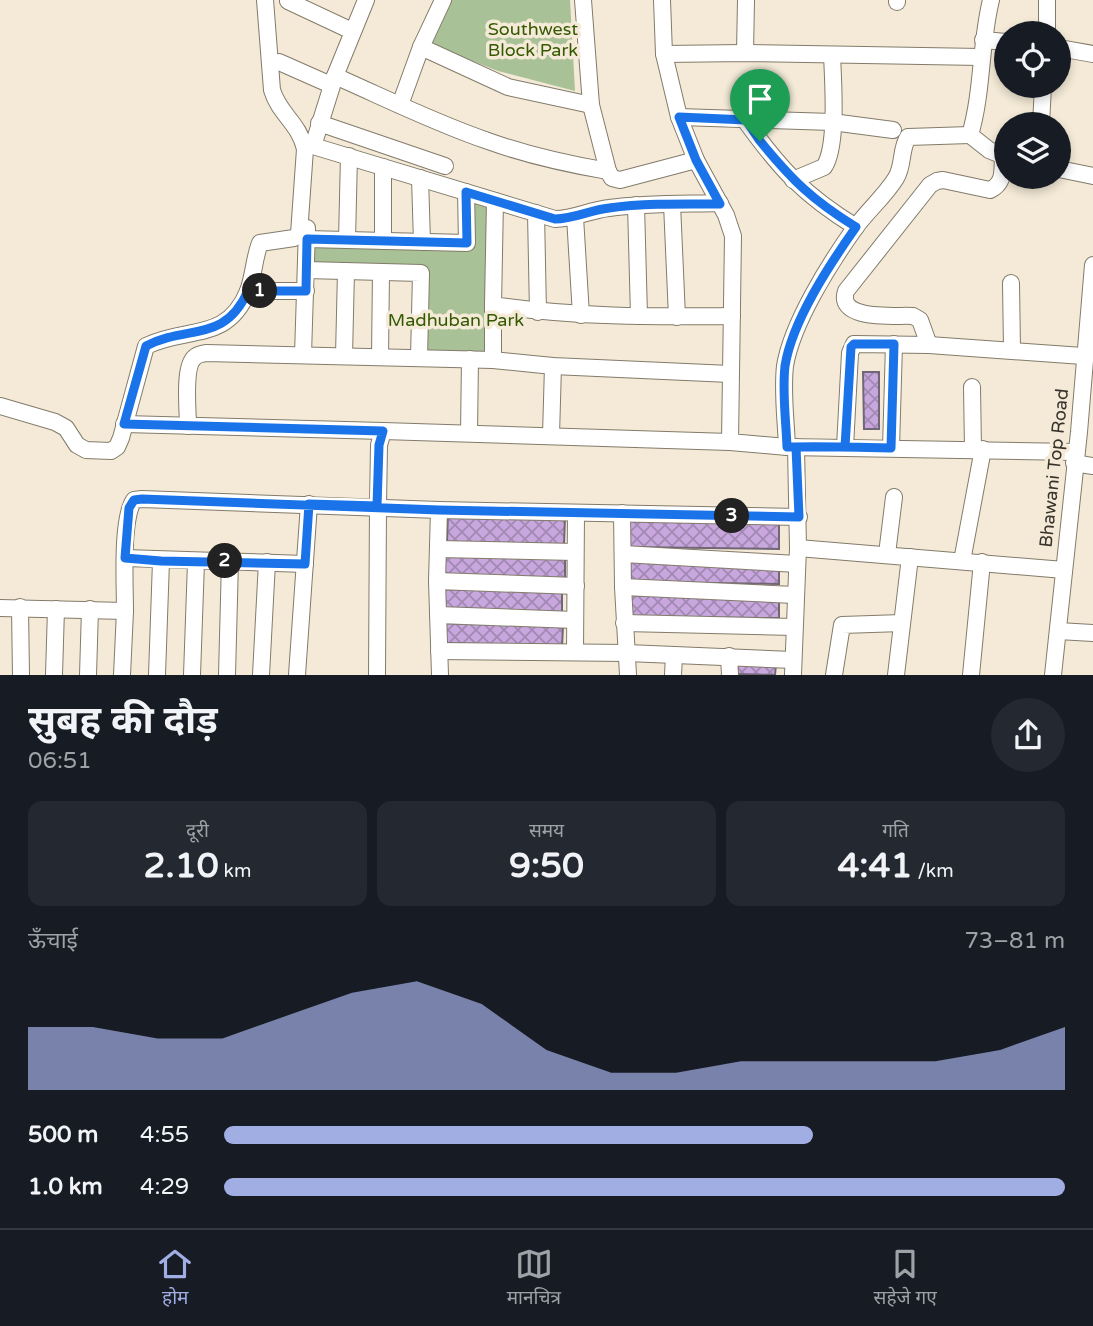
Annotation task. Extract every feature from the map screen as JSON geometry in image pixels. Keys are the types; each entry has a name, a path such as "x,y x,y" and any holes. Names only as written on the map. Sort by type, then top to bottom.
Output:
{"street":[{"path":"0,405 55,422 66,429 76,445 97,452 111,451 117,447 146,346 168,337 205,331 222,325 232,316 248,291 260,243 295,238 299,234 305,149 302,136 293,121 276,103 272,90 265,0"},
{"path":"303,355 313,146 333,80 366,0"},
{"path":"400,105 421,47 443,0"},
{"path":"583,0 590,105 612,178 620,180 696,160"},
{"path":"662,0 664,54 679,117 696,160 731,225 733,236 730,442"},
{"path":"745,53 746,0"},
{"path":"970,135 976,108 982,40 991,0"},
{"path":"1046,21 1047,0"},
{"path":"288,1 352,31"},
{"path":"982,40 994,41"},
{"path":"421,47 508,87 590,105"},
{"path":"1071,50 1093,54"},
{"path":"664,54 981,57"},
{"path":"793,180 818,170 827,162 830,153 832,55"},
{"path":"279,62 400,105 507,148 608,171"},
{"path":"679,117 832,122 892,130"},
{"path":"746,120 793,180 816,201 856,227"},
{"path":"319,123 445,166"},
{"path":"439,651 729,656 793,667 799,517 784,379 789,352 823,275 856,227 901,170 908,137 970,135 994,152"},
{"path":"313,146 555,219 636,205 720,204"},
{"path":"347,240 349,156"},
{"path":"383,167 383,241"},
{"path":"1071,171 1093,176"},
{"path":"420,178 422,242"},
{"path":"929,345 922,325 913,316 851,310 844,299 846,291 930,185 943,180 990,190 994,188"},
{"path":"307,239 467,243 466,192"},
{"path":"493,360 495,201"},
{"path":"672,204 677,317"},
{"path":"636,205 639,316"},
{"path":"536,213 538,312"},
{"path":"575,217 581,315"},
{"name":"Bhawani Top Road","path":"1053,675 1074,458 1086,432 1083,356 1093,265"},
{"path":"306,270 421,273 419,358"},
{"path":"344,356 346,271"},
{"path":"380,357 381,272"},
{"path":"1011,283 1012,349"},
{"path":"248,291 306,291"},
{"path":"493,305 581,315 732,316"},
{"path":"845,447 851,347 854,344 1012,349 1083,356"},
{"path":"891,448 894,344"},
{"path":"188,426 188,374 195,357 206,353 470,359 553,366 730,374"},
{"path":"470,359 470,433"},
{"path":"551,435 553,366"},
{"path":"962,561 978,449 972,387"},
{"path":"124,424 551,435 792,447 978,449 1074,458 1093,466"},
{"path":"377,675 377,506 379,445 383,431"},
{"path":"887,554 894,497"},
{"path":"122,675 125,558 129,508 134,500 439,510 799,517"},
{"path":"297,675 309,504"},
{"path":"439,510 437,582 440,675"},
{"path":"575,652 576,513"},
{"path":"622,513 628,675"},
{"path":"438,549 575,552"},
{"path":"623,554 887,554 1064,570"},
{"path":"896,675 910,557"},
{"path":"125,558 305,564"},
{"path":"157,675 161,561"},
{"path":"227,675 230,561"},
{"path":"192,675 196,562"},
{"path":"261,675 267,562"},
{"path":"971,675 982,562"},
{"path":"437,582 576,586"},
{"path":"623,587 795,595"},
{"path":"20,607 21,675"},
{"path":"0,608 125,611"},
{"path":"54,675 56,609"},
{"path":"88,675 90,609"},
{"path":"438,615 575,620"},
{"path":"624,623 794,627"},
{"path":"834,675 842,625 902,623"},
{"path":"1058,631 1093,633"},
{"path":"673,675 674,654"},
{"path":"729,656 730,675"}],"green space":[{"name":"Southwest Block Park","path":"445,0 570,0 575,91 498,71 429,44"},
{"name":"Madhuban Park","path":"466,192 495,201 493,360 419,358 421,273 306,270 307,239 467,243"}],"building":[{"path":"863,372 879,372 879,429 864,429"},
{"path":"448,513 565,517 564,545 447,542"},
{"path":"630,518 779,520 779,549 630,547"},
{"path":"445,556 565,559 565,579 444,575"},
{"path":"629,561 779,564 779,584 628,582"},
{"path":"444,589 562,591 562,612 444,610"},
{"path":"629,595 779,596 779,618 629,617"},
{"path":"443,623 563,626 562,647 443,643"},
{"path":"736,661 776,664 775,675 735,674"}],"route":[{"path":"760,141 746,120 679,117 696,160 720,204 636,205 604,208 575,217 555,219 466,192 467,243 307,239 306,291 248,291 232,316 222,325 205,331 168,337 146,346 124,424 383,431 379,445 377,506 309,504 305,564 125,558 129,508 134,500 142,499 377,506 439,510 799,517 796,447 845,447 851,347 854,344 867,343 894,344 891,448 845,447 796,447 787,447 784,395 786,361 823,275 856,227 806,193 760,141"}]}
